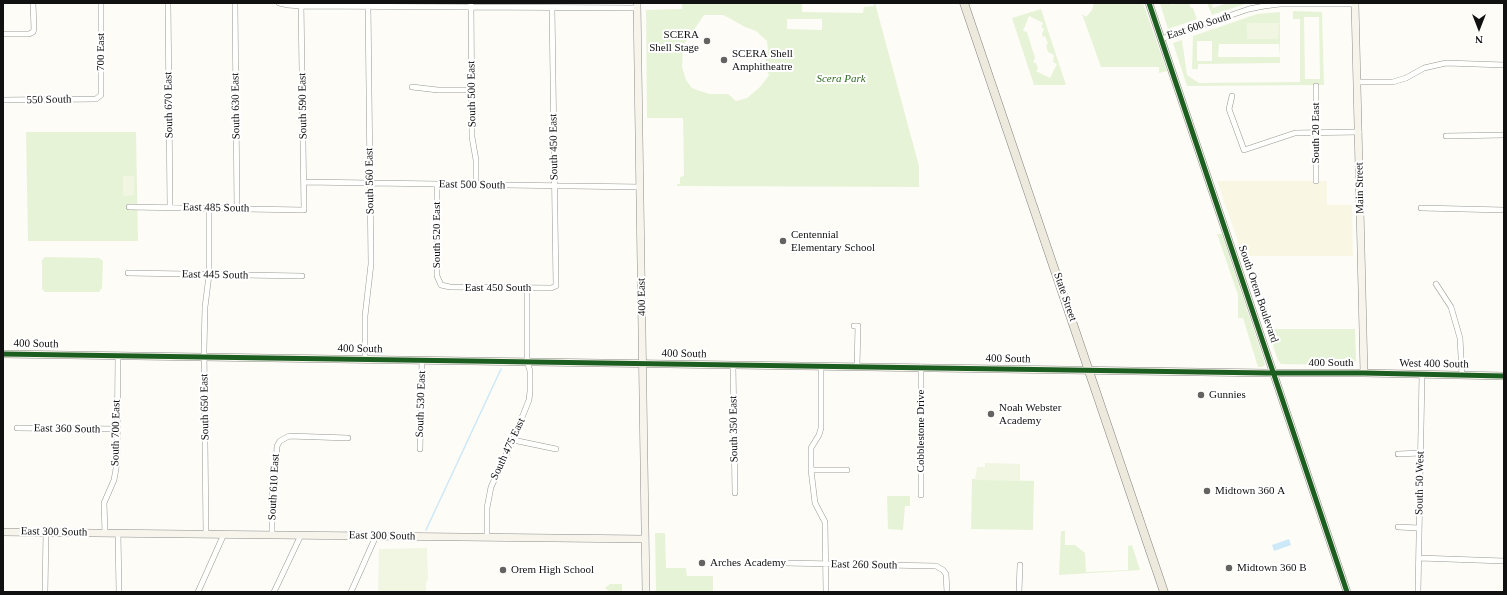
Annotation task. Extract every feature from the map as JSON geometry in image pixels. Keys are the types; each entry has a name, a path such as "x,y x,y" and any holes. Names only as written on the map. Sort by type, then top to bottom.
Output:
{"main road":[{"name":"State Street","path":"964,3 1164,592"}],"street":[{"path":"3,34 29,34 33,32 33,3"},
{"name":"700 East","path":"96,99 101,94 102,3"},
{"name":"South 670 East","path":"168,3 170,207"},
{"name":"South 630 East","path":"235,3 237,208"},
{"path":"279,3 288,5 471,5 552,8 637,5"},
{"name":"South Orem Boulevard","path":"1149,3 1347,592"},
{"name":"South 590 East","path":"301,4 304,210"},
{"name":"East 600 South","path":"1161,39 1249,9 1264,6 1280,4 1355,4"},
{"name":"Main Street","path":"1355,4 1364,373"},
{"name":"South 560 East","path":"365,359 364,316 371,264 368,5"},
{"name":"South 500 East","path":"471,5 472,137 476,160 476,185"},
{"name":"400 East","path":"637,5 646,592"},
{"name":"South 450 East","path":"552,8 556,286"},
{"path":"1358,82 1393,82 1406,78 1424,68 1446,63 1504,65"},
{"name":"South 20 East","path":"1316,86 1316,181"},
{"path":"412,87 438,90 472,90"},
{"path":"1232,96 1230,109 1244,150 1295,133 1359,132"},
{"name":"550 South","path":"3,100 96,99"},
{"path":"1446,136 1504,136"},
{"name":"East 500 South","path":"304,182 640,187"},
{"name":"South 520 East","path":"437,184 437,276 441,285"},
{"name":"East 485 South","path":"129,207 304,210"},
{"name":"South 650 East","path":"206,534 204,357 205,307 209,274 209,208"},
{"path":"1421,208 1504,210"},
{"name":"East 445 South","path":"128,273 302,276"},
{"path":"1436,284 1451,307 1460,338 1462,375"},
{"name":"East 450 South","path":"441,285 450,288 551,288 556,286"},
{"name":"South 475 East","path":"487,537 487,508 491,487 513,440 529,400 530,371 527,361 527,288"},
{"path":"854,326 858,326 857,367"},
{"name":"400 South","path":"3,354 1274,373 1364,373"},
{"name":"South 700 East","path":"104,533 104,503 114,480 117,463 118,355"},
{"name":"South 530 East","path":"420,449 422,360"},
{"name":"South 350 East","path":"733,365 735,493"},
{"path":"821,366 821,428 819,435 811,448 811,470 815,503 825,522 826,592"},
{"name":"Cobblestone Drive","path":"921,367 921,495"},
{"name":"West 400 South","path":"1364,373 1504,376"},
{"name":"South 50 West","path":"1418,592 1422,374"},
{"name":"East 360 South","path":"16,428 117,429"},
{"name":"South 610 East","path":"272,534 272,484 276,469 276,449 280,441 289,436 348,438"},
{"path":"513,440 556,449"},
{"path":"1398,454 1421,453"},
{"path":"811,470 847,470"},
{"path":"1398,527 1419,528"},
{"name":"East 300 South","path":"3,532 301,534 645,539"},
{"path":"45,592 46,532"},
{"path":"118,533 119,592"},
{"path":"198,592 224,534"},
{"path":"274,592 301,534"},
{"path":"351,592 376,536"},
{"path":"1419,558 1504,560"},
{"name":"East 260 South","path":"785,563 936,566 943,570 947,576 947,592"},
{"path":"1019,592 1020,565"}],"shaded area":[{"path":"1217,181 1327,181 1327,205 1352,205 1353,256 1243,256"}],"green space":[{"name":"Scera Park","path":"682,3 802,3 802,12 863,13 864,7 874,6 873,3 875,3 919,166 919,187 677,186 677,184 680,184 680,177 684,176 683,118 647,118 646,10 682,9","holes":["704,15 723,15 756,31 767,41 768,50 764,65 769,75 760,87 747,98 736,101 728,94 710,94 692,88 686,80 682,67 683,46","787,19 822,19 822,30 787,29"]},
{"path":"1094,3 1143,3 1167,71 1159,73 1159,67 1101,67 1082,14 1086,17 1092,10"},
{"path":"1160,3 1171,3 1172,5 1178,3 1189,3 1191,8 1193,8 1197,19 1168,29"},
{"path":"1207,3 1212,3 1213,8 1227,3 1248,3 1212,15"},
{"path":"1041,9 1066,85 1034,85 1012,18","holes":["1029,16 1043,23 1041,27 1044,29 1042,34 1043,37 1045,36 1048,44 1046,45 1048,52 1054,55 1053,62 1057,64 1050,78 1036,71 1038,69 1036,63 1033,62 1035,58 1027,32 1023,31"]},
{"path":"1293,11 1322,12 1324,85 1187,86 1173,43 1182,40 1187,75 1199,83 1300,82 1300,19 1293,19","holes":["1304,17 1319,17 1320,79 1305,79"]},
{"path":"1280,12 1280,57 1280,63 1198,64 1198,69 1192,69 1193,36 1257,14","holes":["1197,41 1212,41 1212,61 1197,61","1219,44 1279,44 1280,57 1218,57"]},
{"path":"1247,23 1279,23 1278,39 1247,39"},
{"path":"26,132 136,132 138,241 28,241"},
{"path":"123,176 134,176 134,195 123,196"},
{"path":"1217,234 1222,234 1264,361 1265,365 1262,367 1258,367 1243,318 1238,318 1238,295"},
{"path":"45,257 99,258 103,261 102,288 99,292 45,292 42,289 42,260"},
{"path":"1267,329 1355,329 1356,361 1351,365 1281,364 1278,360"},
{"path":"985,463 1020,464 1020,481 975,480 977,467 985,467"},
{"path":"972,479 1034,481 1033,530 971,529"},
{"path":"887,496 910,496 910,506 905,506 903,530 888,529"},
{"path":"1061,531 1065,531 1065,545 1075,545 1085,553 1086,572 1128,570 1128,546 1132,545 1140,570 1059,575"},
{"path":"655,533 665,533 666,568 686,568 687,576 713,576 713,592 656,592"},
{"path":"427,548 428,579 426,583 426,592 378,592 379,549"},
{"path":"610,584 622,584 622,592 610,592 605,588"}],"water":[{"path":"1289,539 1291,545 1274,551 1272,545"}],"waterway":[{"path":"426,530 501,369"}],"cycle path":[{"path":"1149,3 1347,592"},
{"path":"3,354 1504,376"}],"place":[{"name":"SCERA Shell Stage","path":"707,41"},
{"name":"SCERA Shell Amphitheatre","path":"724,60"},
{"name":"Centennial Elementary School","path":"783,241"},
{"name":"Gunnies","path":"1201,395"},
{"name":"Noah Webster Academy","path":"991,414"},
{"name":"Midtown 360 A","path":"1207,491"},
{"name":"Arches Academy","path":"702,563"},
{"name":"Midtown 360 B","path":"1229,568"},
{"name":"Orem High School","path":"503,570"}]}
